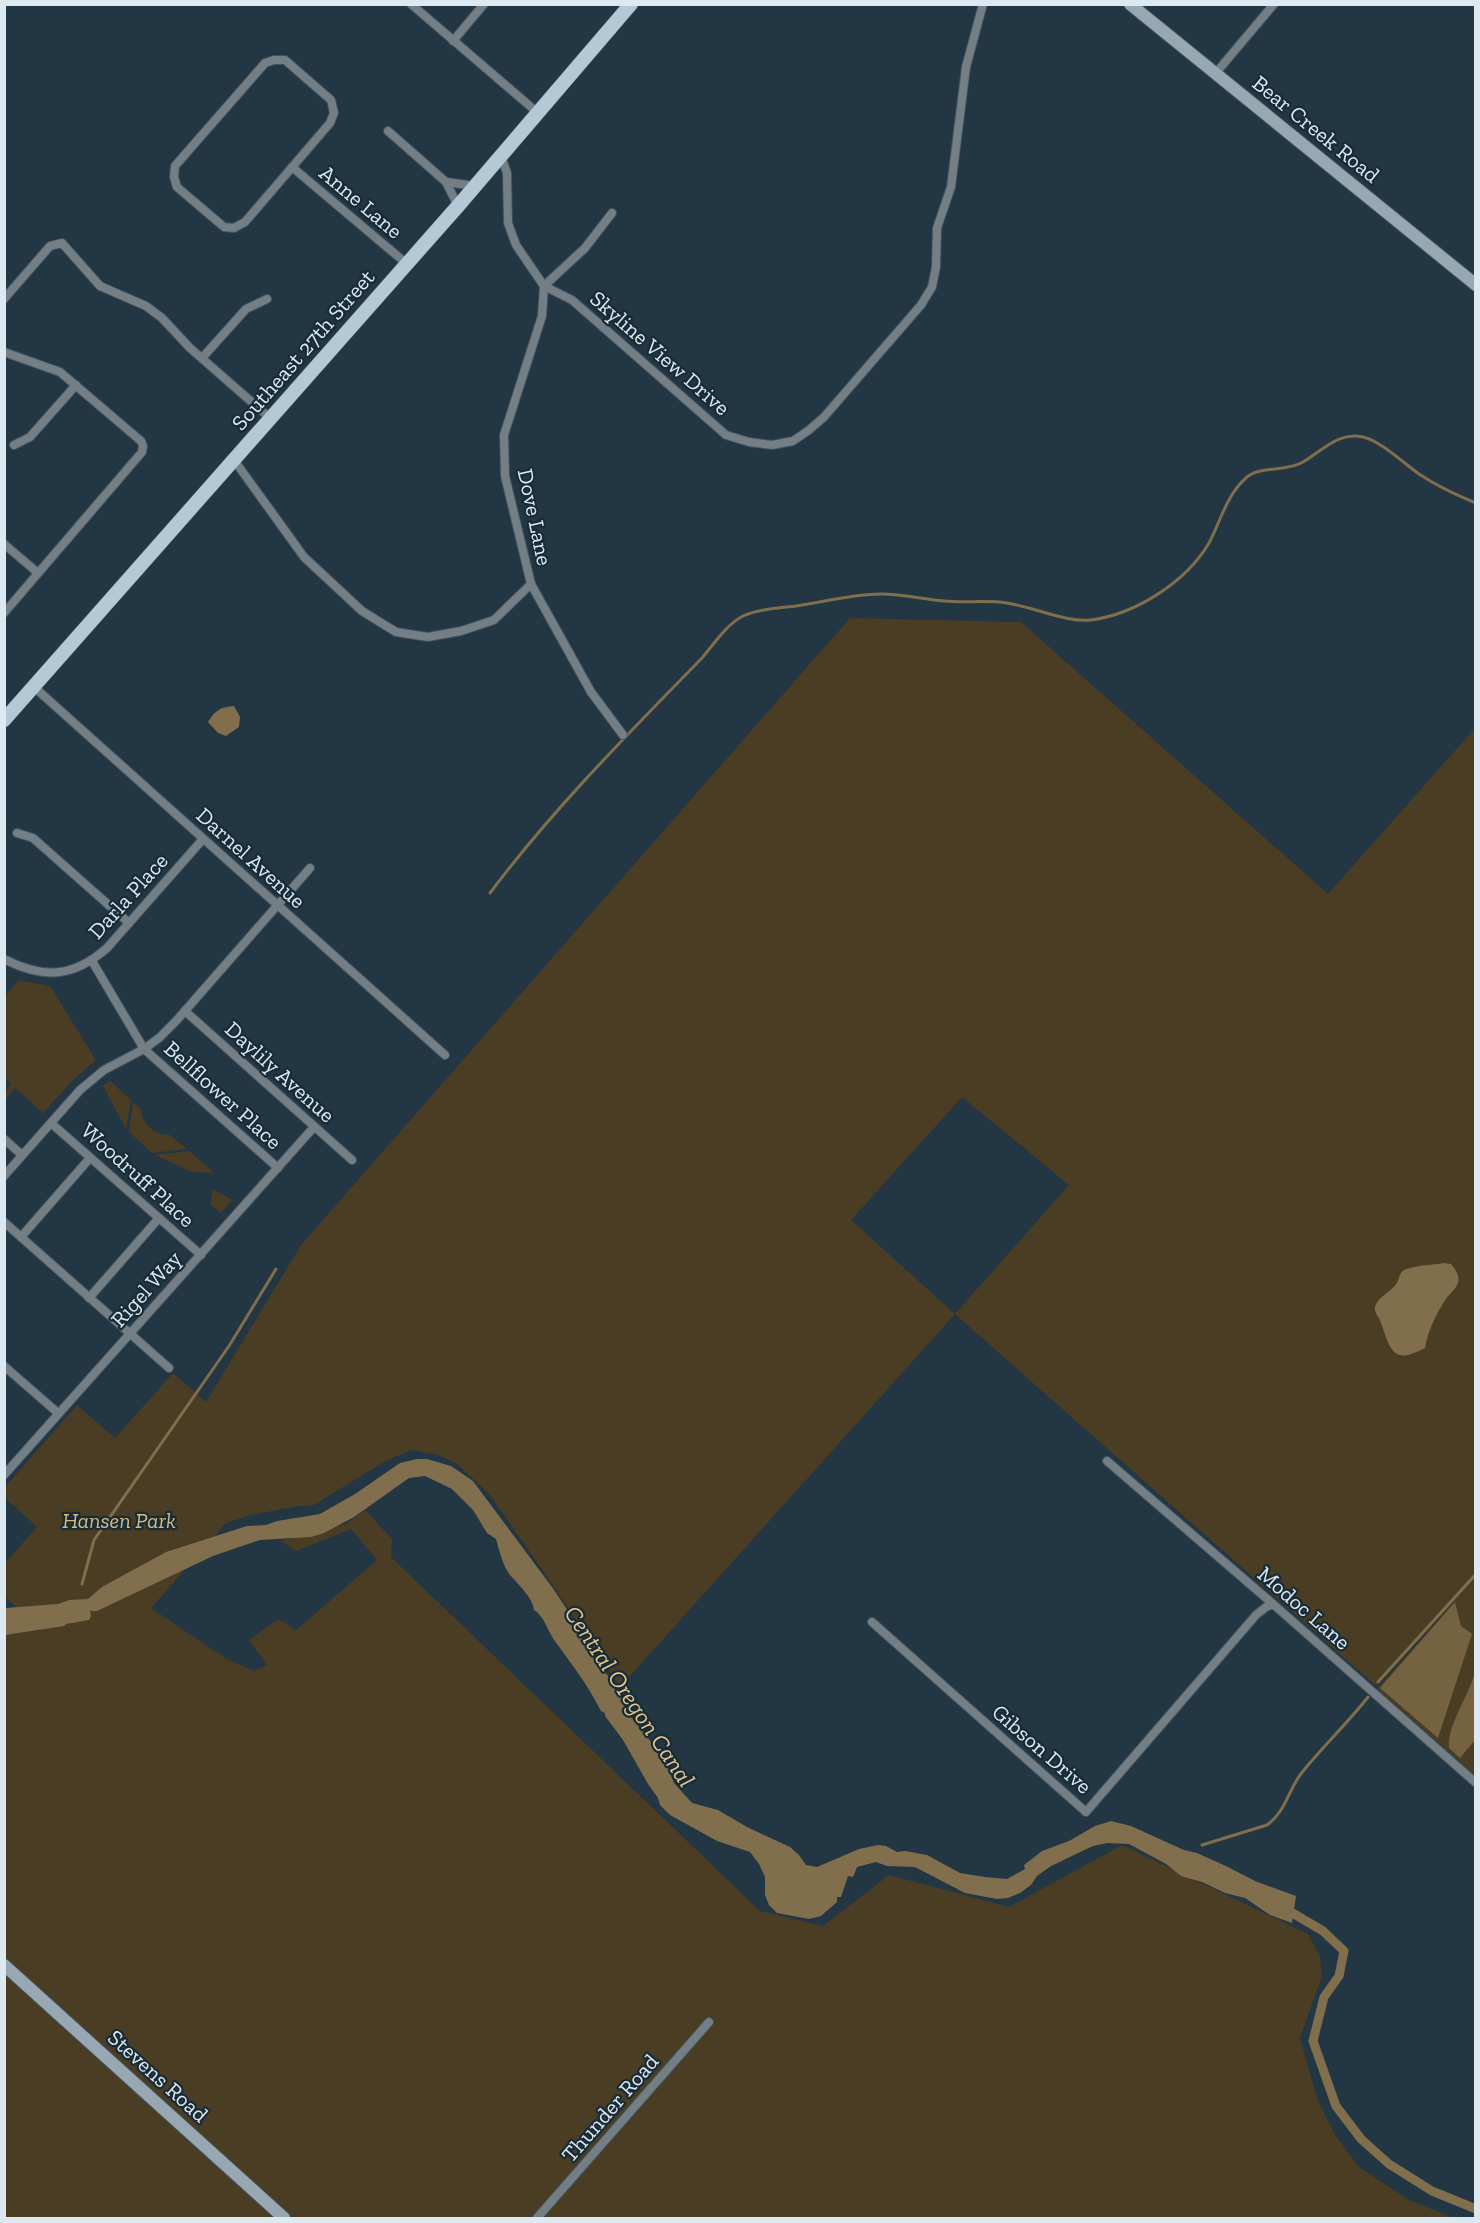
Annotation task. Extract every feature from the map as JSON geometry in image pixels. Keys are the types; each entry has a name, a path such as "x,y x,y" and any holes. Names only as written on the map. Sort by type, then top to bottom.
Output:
{"main road":[{"name":"Southeast 27th Street","path":"4,720 458,206 631,4"}],"street":[{"path":"411,4 538,113"},
{"path":"453,41 484,4"},
{"name":"Skyline View Drive","path":"543,286 572,300 726,435 749,442 772,445 793,441 824,417 921,305 932,287 936,267 937,228 951,187 966,67 983,4"},
{"name":"Bear Creek Road","path":"1130,4 1476,285"},
{"path":"1215,74 1274,4"},
{"path":"274,60 285,60 331,100 334,112 330,123 292,167 244,222 234,228 224,227 208,214 177,187 174,177 175,166 265,63 274,60"},
{"path":"388,131 446,182 458,206"},
{"path":"501,156 507,173 508,223 516,245 543,286 585,248 612,213"},
{"name":"Anne Lane","path":"292,167 407,264"},
{"path":"446,182 475,186"},
{"path":"4,299 50,246 62,243 100,286 146,306 162,318 202,358 270,418"},
{"name":"Dove Lane","path":"543,286 542,316 504,435 505,476 531,584 591,692 622,735"},
{"path":"202,358 246,309 267,299"},
{"path":"4,352 60,372 141,441 143,446 141,452 4,613"},
{"path":"14,445 30,437 76,385"},
{"path":"234,460 304,557 362,611 396,632 428,637 494,620 531,584"},
{"path":"4,544 38,573"},
{"name":"Darnel Avenue","path":"34,687 445,1055"},
{"path":"17,833 33,838 129,923"},
{"name":"Darla Place","path":"4,959 24,968 52,973 78,968 92,961 107,948 203,838"},
{"path":"4,1176 94,1078 159,1038 310,868"},
{"name":"Bellflower Place","path":"92,961 144,1049 278,1168"},
{"name":"Daylily Avenue","path":"185,1011 352,1160"},
{"name":"Woodruff Place","path":"51,1123 201,1255"},
{"name":"Rigel Way","path":"4,1475 314,1127"},
{"path":"4,1139 22,1155"},
{"path":"21,1237 90,1158"},
{"path":"89,1298 159,1218"},
{"path":"4,1222 169,1368"},
{"path":"4,1366 58,1413"},
{"name":"Modoc Lane","path":"1107,1461 1476,1784"},
{"name":"Gibson Drive","path":"872,1622 1086,1812 1256,1615 1266,1606 1273,1604"},
{"name":"Stevens Road","path":"4,1965 284,2218"},
{"name":"Thunder Road","path":"537,2218 709,2022"}],"green space":[{"name":"Hansen Park","path":"850,618 1021,622 1328,894 1475,728 1475,1775 1377,1689 1463,1591 1376,1686 955,1314 620,1687 489,1494 457,1464 439,1455 411,1450 382,1463 314,1505 250,1515 226,1523 151,1608 225,1658 254,1671 267,1665 249,1640 278,1619 296,1630 377,1560 351,1529 296,1551 281,1541 346,1524 365,1510 392,1539 391,1557 760,1911 823,1926 889,1875 1009,1907 1122,1845 1308,1934 1320,1956 1322,1976 1300,2038 1317,2098 1335,2135 1359,2167 1409,2200 1454,2218 5,2218 5,1633 42,1630 5,1597 5,1563 37,1527 5,1498 5,1487 77,1405 115,1438 173,1373 206,1402 301,1245","holes":["962,1097 1069,1185 955,1314 851,1220"]},
{"path":"19,980 50,986 96,1060 73,1080 43,1113 15,1088 5,1100 5,1092 11,1084 5,1078 5,996"},
{"path":"110,1081 131,1100 126,1129 103,1086"},
{"path":"133,1102 142,1110 144,1120 150,1128 170,1135 187,1149 152,1153 129,1132"},
{"path":"189,1151 214,1173 192,1172 155,1155"},
{"path":"213,1189 232,1200 221,1213 210,1204"}],"shaded area":[{"path":"234,706 240,717 239,727 226,736 218,733 208,722 219,710"},
{"path":"1444,1263 1451,1264 1456,1271 1457,1285 1445,1300 1436,1317 1425,1348 1414,1353 1400,1355 1391,1348 1375,1311 1376,1303 1397,1283 1404,1270"},
{"path":"427,1459 451,1466 473,1481 552,1587 588,1649 626,1705 627,1712 663,1757 674,1783 692,1803 718,1810 747,1827 790,1847 806,1865 817,1867 859,1849 878,1845 886,1846 897,1852 927,1855 960,1873 1007,1879 1025,1869 1024,1865 1042,1851 1111,1821 1131,1826 1184,1850 1197,1853 1255,1881 1296,1896 1292,1923 1270,1915 1245,1898 1181,1876 1166,1864 1129,1844 1107,1843 1093,1846 1051,1866 1037,1876 1031,1885 1008,1898 997,1899 965,1893 915,1867 887,1866 876,1862 857,1867 853,1877 848,1876 841,1897 837,1897 837,1902 821,1916 809,1919 777,1913 769,1905 765,1895 765,1877 750,1852 717,1841 670,1815 660,1805 623,1740 554,1640 543,1619 534,1610 528,1596 508,1571 496,1539 487,1533 473,1510 452,1489 425,1476 409,1478 354,1517 324,1533 311,1537 260,1540 213,1556 97,1611 90,1611 89,1620 5,1635 5,1608 88,1599 102,1587 166,1552 247,1526 266,1525 320,1514 355,1494 400,1463"},
{"path":"1455,1602 1461,1626 1472,1634 1438,1738 1380,1688"},
{"path":"1475,1672 1475,1740 1460,1758 1449,1748 1449,1739"}],"waterway":[{"path":"490,893 539,832 592,772 726,630 743,616 769,609 881,594 944,601 1007,603 1072,619 1091,620 1108,617 1158,594 1187,571 1209,543 1229,499 1247,477 1259,471 1296,465 1338,439 1346,437 1363,437 1377,443 1419,474 1476,503"},
{"path":"82,1584 94,1540 229,1346 276,1269"},
{"path":"1378,1682 1476,1574"},
{"path":"1202,1845 1267,1825 1273,1820 1300,1775 1368,1697"},
{"name":"Central Oregon Canal","path":"1284,1908 1323,1931 1344,1951 1339,1976 1324,1997 1313,2041 1336,2106 1361,2139 1389,2164 1432,2191 1476,2209"}]}
